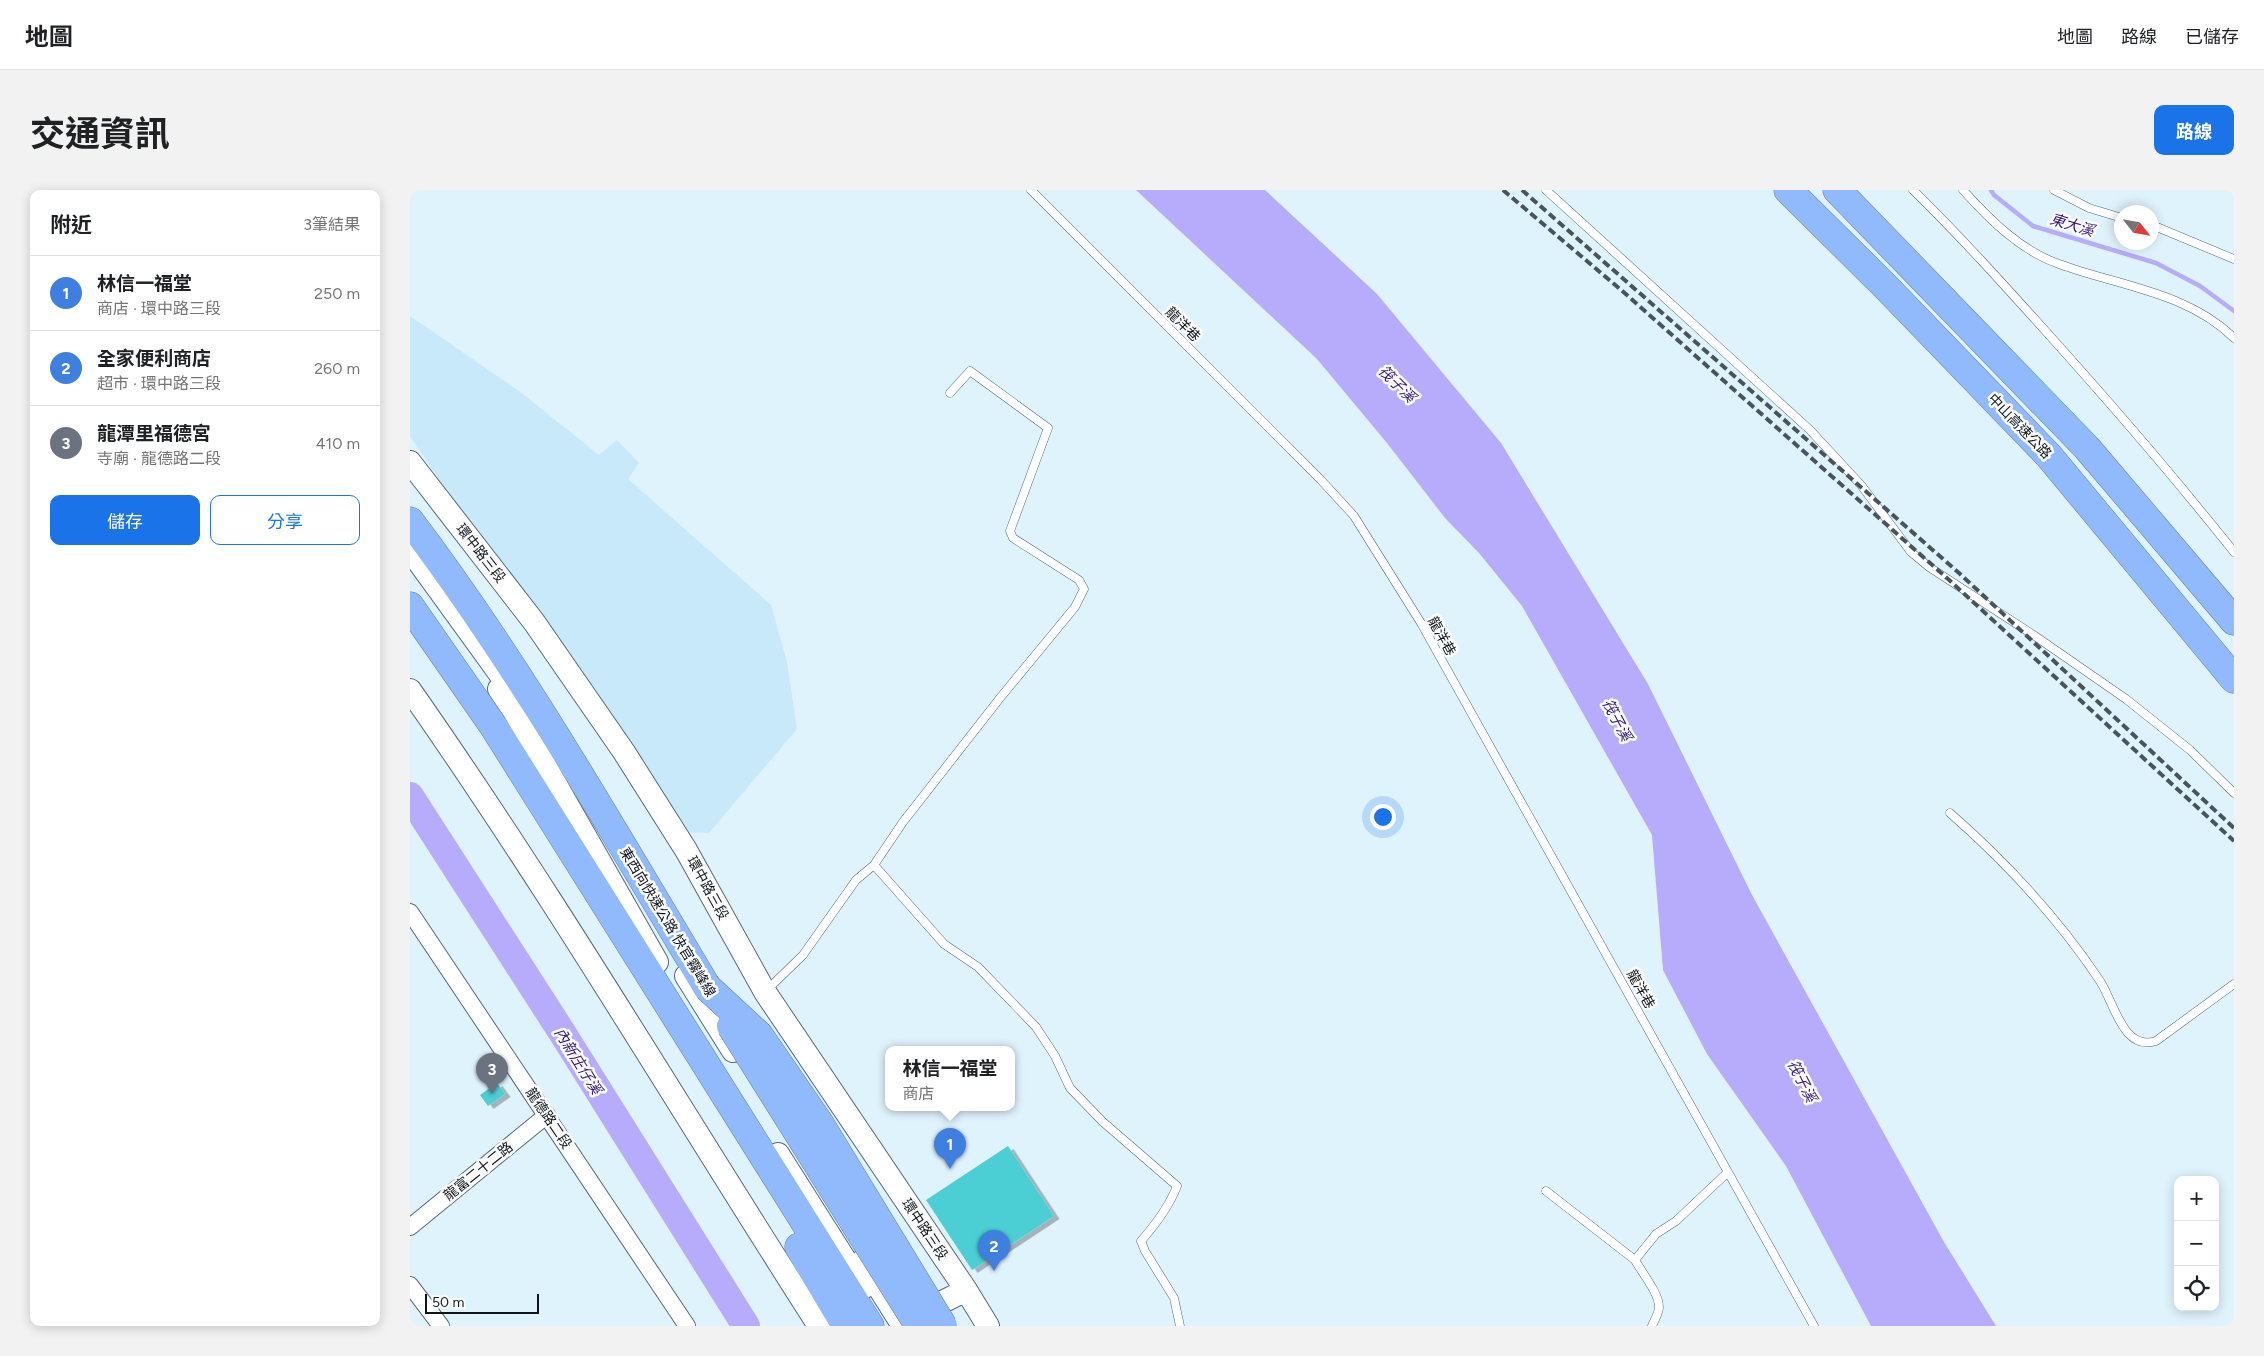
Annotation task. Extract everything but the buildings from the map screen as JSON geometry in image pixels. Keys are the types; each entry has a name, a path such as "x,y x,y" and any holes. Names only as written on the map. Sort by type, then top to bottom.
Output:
{"highway":[{"name":"中山高速公路","path":"1788,190 1885,286 2049,456 2234,679"},
{"path":"1837,190 2087,448 2234,621"},
{"name":"東西向快速公路 快官霧峰線","path":"410,521 437,557 535,702 707,987 901,1325"},
{"path":"410,606 494,727 870,1326"},
{"path":"552,819 687,1062 846,1326"},
{"path":"707,987 759,1036 820,1124 943,1326"}],"street":[{"name":"環中路三段","path":"410,462 534,622 624,752 686,850 765,992 966,1290 988,1326"},
{"path":"410,550 521,704 901,1325"},
{"path":"410,567 514,711 651,953 901,1325"},
{"path":"410,690 455,754 602,982 819,1326"},
{"name":"龍德路二段","path":"410,912 687,1326"},
{"name":"龍富二十二路","path":"410,1227 547,1115"},
{"path":"410,1285 441,1326"},
{"path":"901,1325 966,1290"}],"lane":[{"name":"龍洋巷","path":"1031,190 1321,480 1354,516 1421,623 1814,1326"},
{"path":"1546,190 1810,430 1861,485 1911,552 1929,568 2035,636 2126,699 2190,750 2234,793"},
{"path":"1913,190 1958,234 2077,367 2200,509 2234,552"},
{"path":"1963,190 1997,225 2045,257 2058,264 2101,279 2125,284 2192,307 2234,338"},
{"path":"2054,190 2089,208 2114,216"},
{"path":"2159,228 2234,259"},
{"path":"765,992 803,955 856,880 874,865 903,822 1000,698 1076,607 1084,589 1079,580 1012,538 1010,531 1048,428 970,371 950,393"},
{"path":"1950,813 2026,885 2086,960 2103,986 2128,1035 2138,1042 2146,1044 2156,1041 2234,984"},
{"path":"874,865 944,944 978,967 1036,1027 1048,1044 1070,1088 1103,1122 1178,1186 1173,1198 1158,1221 1141,1241 1145,1251 1174,1298 1180,1326"},
{"path":"1635,1260 1656,1234 1676,1221 1728,1172"},
{"path":"1546,1191 1635,1260 1642,1275 1655,1291 1659,1307 1652,1326"}],"shaded area":[{"path":"410,316 519,391 599,455 617,440 639,463 628,479 771,605 787,662 797,729 709,833 676,832 410,436"}],"water":[{"name":"筏子溪","path":"1136,190 1265,190 1377,294 1501,443 1648,684 1752,895 1944,1242 1996,1326 1871,1326 1786,1166 1707,1054 1663,970 1652,835 1522,606 1479,553 1445,518 1387,443 1317,359"}],"waterway":[{"name":"東大溪","path":"1991,190 1994,195 2033,226 2156,263 2200,286 2234,311"},
{"name":"內新庄仔溪","path":"410,796 563,1034 746,1326"}],"railway":[{"path":"1503,190 1620,289 1948,579 2234,841"},
{"path":"1522,190 1959,573 2234,828"}],"place":[{"name":"龍潭里福德宮","path":"492,1094"},
{"name":"林信一福堂","path":"950,1169"},
{"name":"全家便利商店","path":"994,1271"}]}
